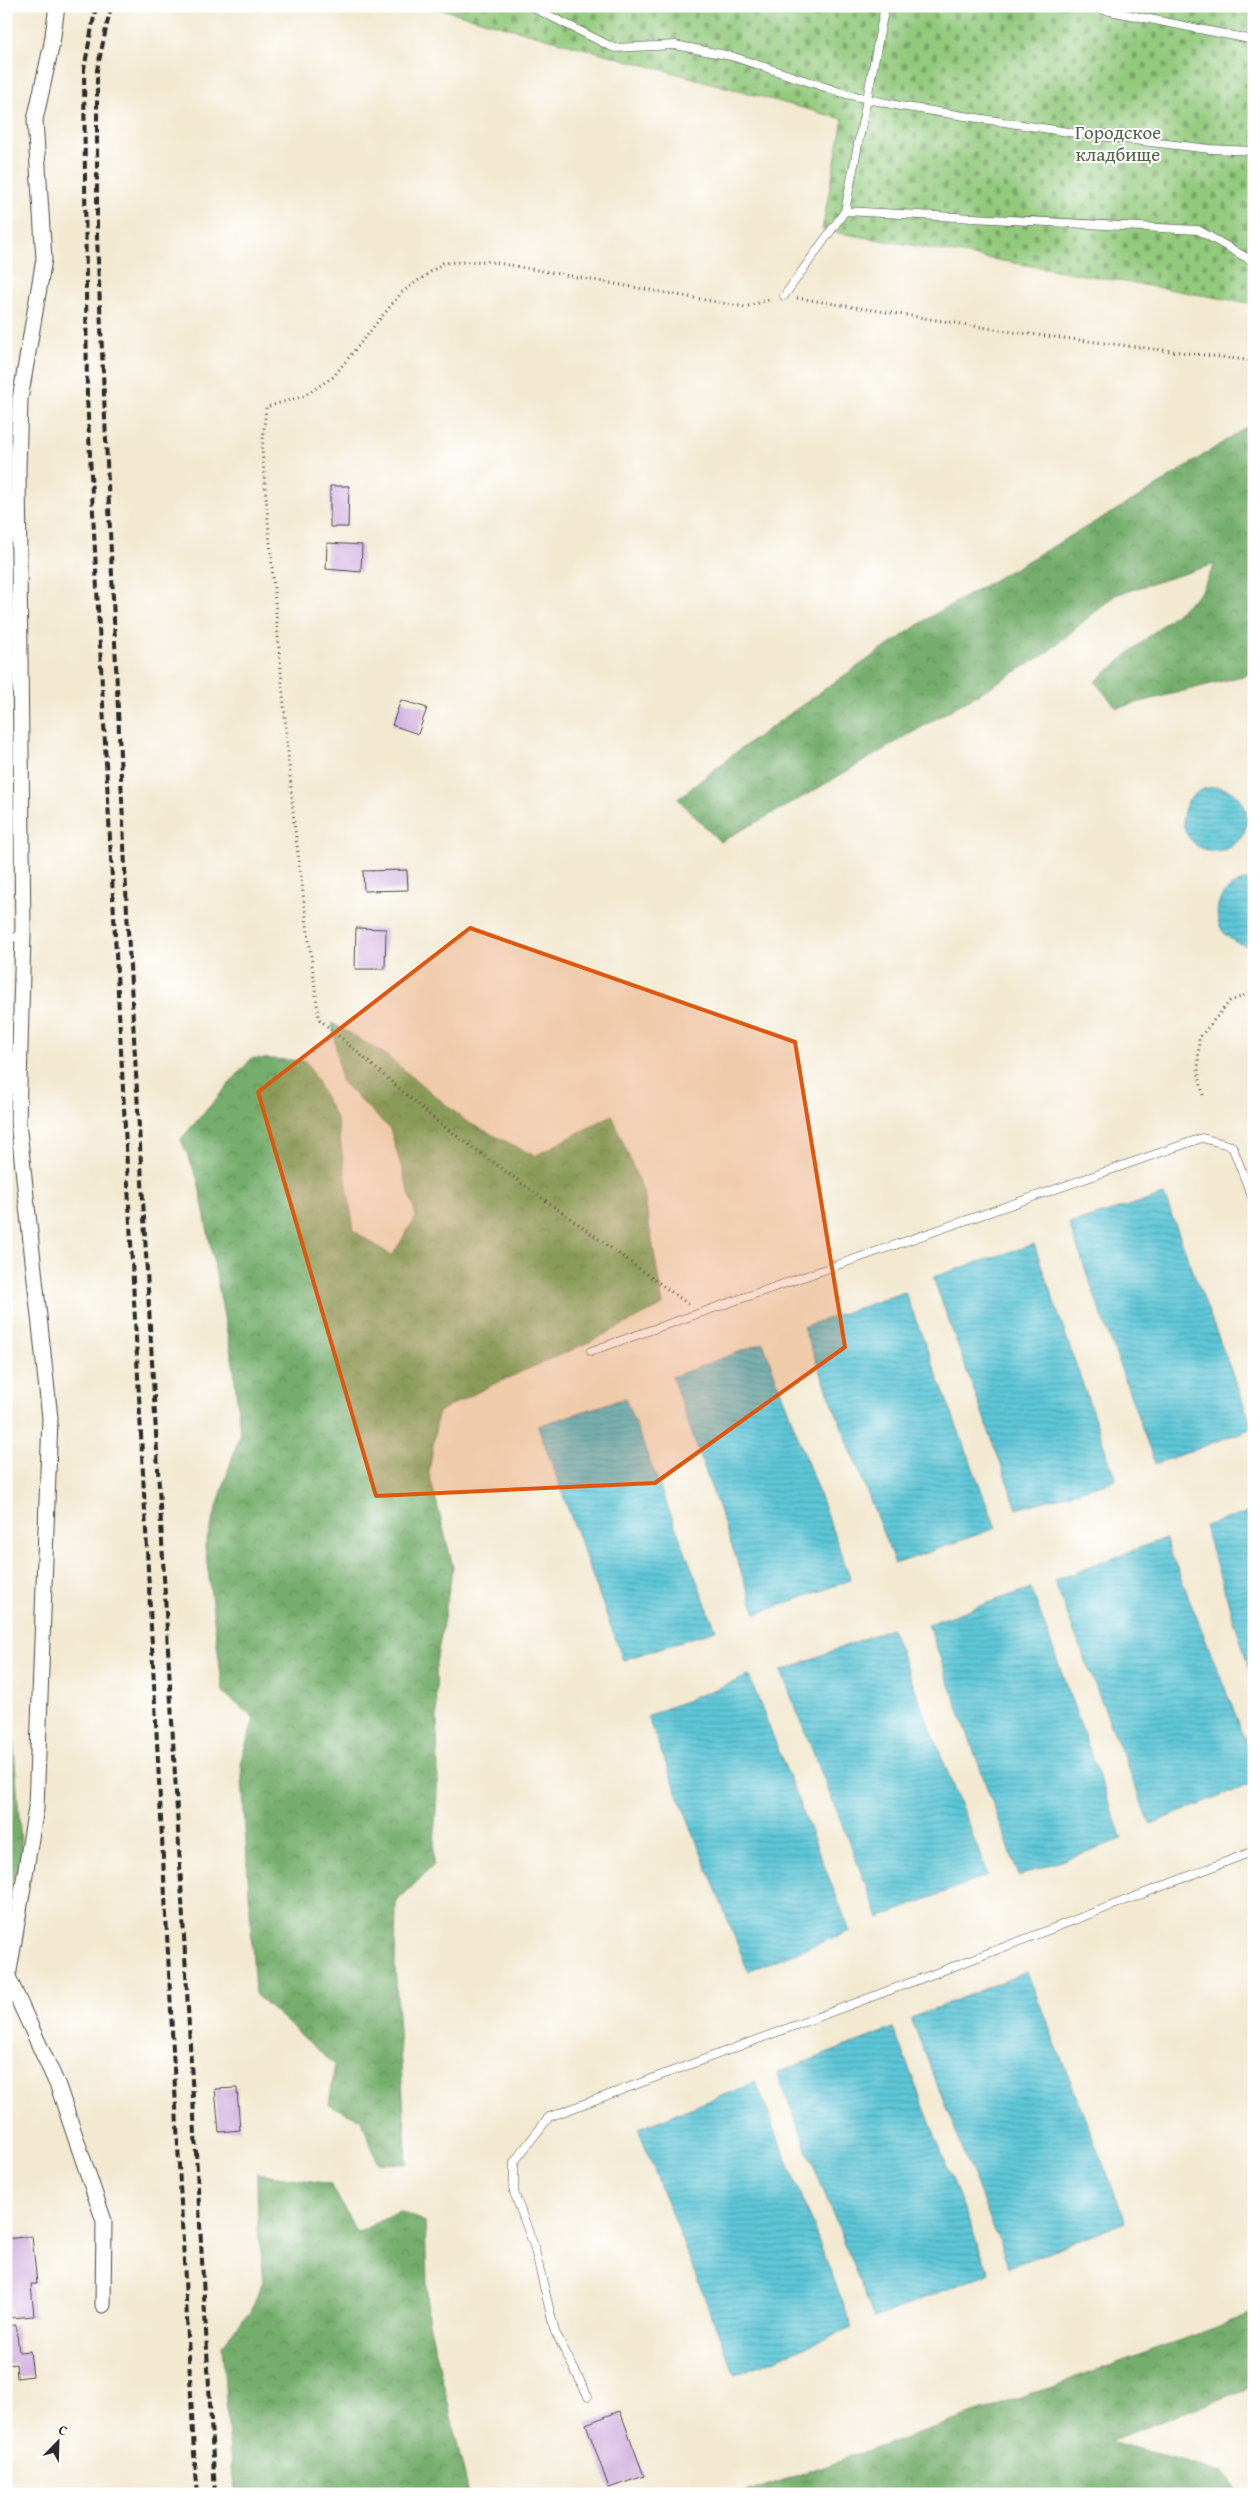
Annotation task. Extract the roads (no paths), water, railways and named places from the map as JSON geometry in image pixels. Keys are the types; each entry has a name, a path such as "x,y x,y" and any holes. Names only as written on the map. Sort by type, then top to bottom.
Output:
{"street":[{"path":"57,6 52,43 36,120 44,259 20,398 12,469 23,935 18,1122 50,1418 36,1808 8,1977 58,2086 104,2221 104,2305"}],"lane":[{"path":"530,6 614,48 676,45 731,56 846,94 867,97 900,106 1081,134 1210,149 1254,151"},
{"path":"784,296 845,211 886,6"},
{"path":"1085,6 1254,40"},
{"path":"845,211 1198,230 1254,262"},
{"path":"6,940 23,935"},
{"path":"591,1351 1202,1138 1232,1146 1254,1202"},
{"path":"588,2396 555,2332 534,2246 514,2192 514,2162 549,2117 971,1960 1254,1850"}],"water":[{"path":"1209,787 1221,787 1238,796 1245,807 1247,819 1245,831 1238,842 1221,851 1209,851 1197,846 1188,837 1183,825 1183,813 1188,801 1197,792"},
{"path":"1254,879 1254,946 1239,943 1227,936 1220,926 1217,914 1219,902 1226,892 1237,883"},
{"path":"1164,1195 1253,1428 1155,1464 1069,1224"},
{"path":"1034,1244 1116,1480 1017,1509 933,1277"},
{"path":"905,1292 996,1528 895,1564 803,1327"},
{"path":"763,1343 851,1580 756,1614 672,1377"},
{"path":"625,1398 716,1630 623,1660 538,1426"},
{"path":"1254,1511 1254,1683 1204,1526"},
{"path":"1165,1538 1254,1761 1254,1783 1150,1824 1054,1581"},
{"path":"1031,1588 1122,1839 1019,1876 928,1624"},
{"path":"891,1628 988,1875 879,1918 781,1671"},
{"path":"749,1676 850,1931 748,1971 647,1716"},
{"path":"1027,1972 1126,2222 1009,2267 911,2018"},
{"path":"893,2028 989,2273 874,2318 777,2073"},
{"path":"756,2082 853,2328 735,2375 638,2129"}],"railway":[{"path":"96,6 84,69 87,397 194,2453 198,2494"},
{"path":"111,6 97,70 97,238 127,912 215,2494"}],"park label":[{"name":"Городское кладбище","path":"1118,143"}]}
